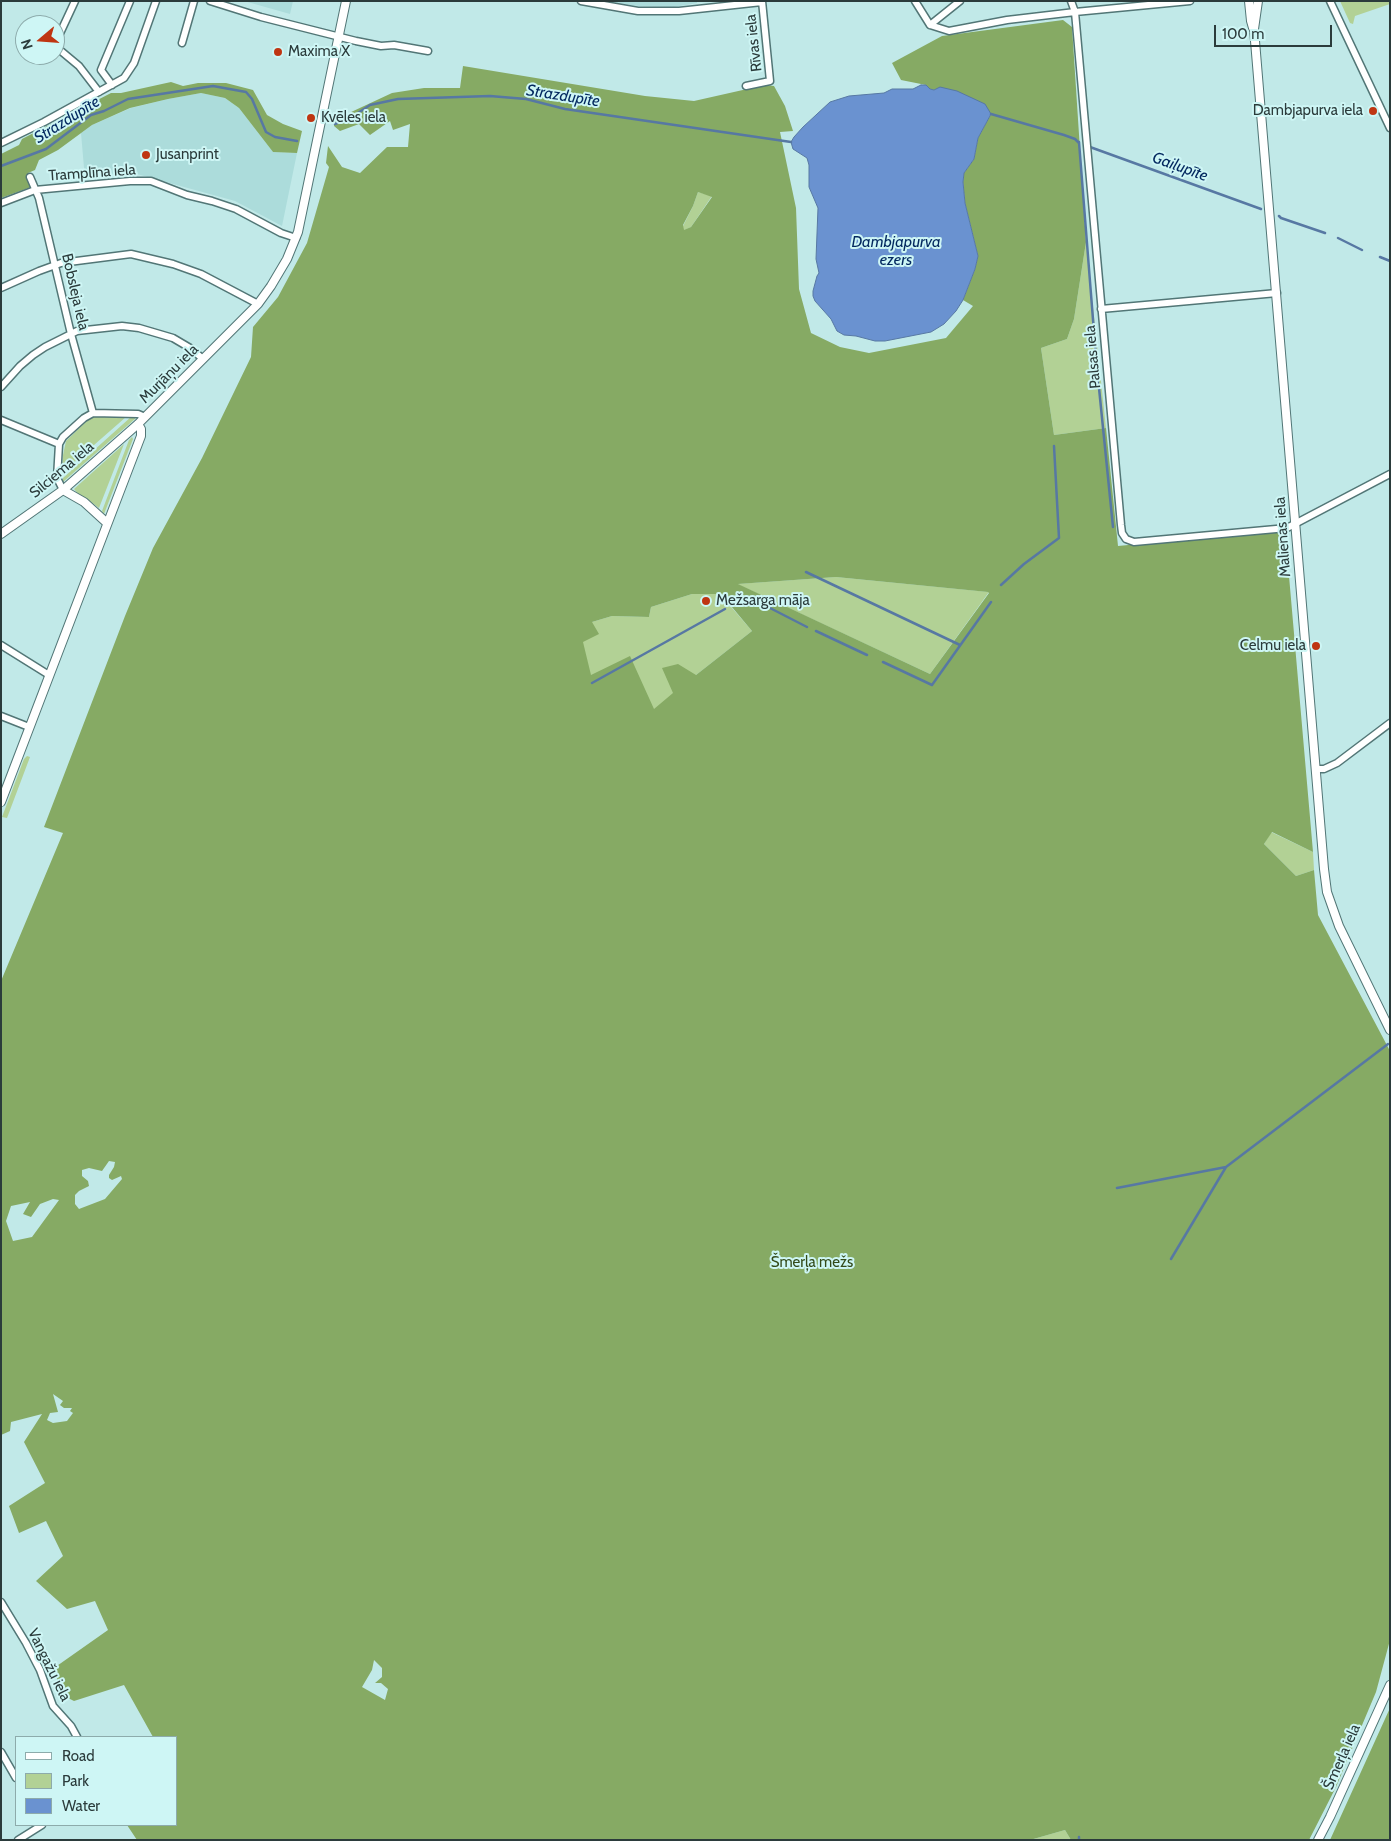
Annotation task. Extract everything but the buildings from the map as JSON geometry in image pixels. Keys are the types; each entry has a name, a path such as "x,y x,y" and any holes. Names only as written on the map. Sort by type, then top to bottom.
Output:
{"street":[{"path":"65,23 75,1"},
{"path":"112,85 101,70 130,1"},
{"path":"1,143 124,78 134,63 156,1"},
{"path":"182,43 194,1"},
{"path":"210,1 260,17 339,37 381,46 394,45 428,51"},
{"name":"Murjāņu iela","path":"1,802 141,436 141,429 138,424 258,304 287,259 296,238 346,1"},
{"path":"581,1 628,10 678,12 762,2"},
{"path":"916,1 930,25 949,31 1007,20 1190,1"},
{"path":"930,25 960,1"},
{"name":"Palsas iela","path":"1071,1 1074,12 1122,533 1126,540 1134,542 1287,528 1296,524"},
{"name":"Malienas iela","path":"1249,1 1251,21 1254,29"},
{"name":"Malienas iela","path":"1258,1 1254,29 1327,892 1339,926 1390,1030"},
{"path":"1330,1 1390,128"},
{"name":"Rīvas iela","path":"746,86 770,81 762,2"},
{"path":"65,54 79,66 99,92"},
{"name":"Bobsleja iela","path":"30,177 39,198 71,334 93,413"},
{"name":"Tramplīna iela","path":"1,203 35,190 130,181 151,182 236,209 281,233 296,238"},
{"path":"1,288 55,265 131,254 174,264 202,274 258,304"},
{"path":"1101,310 1277,293"},
{"path":"1,387 33,355 77,331 122,326 139,328 173,338 190,348 203,359"},
{"path":"107,523 84,502 63,490 57,478 59,444 63,437 93,413 138,414 146,416"},
{"path":"1,420 59,444"},
{"name":"Silciema iela","path":"1,534 63,490 138,424"},
{"path":"1296,524 1390,474"},
{"path":"1,645 49,675"},
{"path":"1,716 29,727"},
{"path":"1316,769 1337,763 1390,723"},
{"name":"Vangažu iela","path":"1,1602 26,1642 40,1670 53,1706 71,1726 76,1736"},
{"name":"Šmerļa iela","path":"1318,1840 1390,1684"},
{"path":"1,1752 15,1776"},
{"path":"18,1840 40,1826"}],"shaded area":[{"path":"244,1 293,1 290,14"},
{"path":"597,1 697,1 697,3 674,7 639,6"},
{"path":"201,93 225,98 239,108 273,152 297,153 282,226 235,201 137,174 85,179 81,133 92,125 131,108"}],"green space":[{"path":"1340,1 1390,1 1390,4 1355,16 1353,24 1350,23"},
{"name":"Šmerļa mežs","path":"1063,20 1072,27 1086,242 1074,319 1067,339 1041,348 1054,435 1106,428 1118,546 1285,530 1313,852 1272,832 1264,844 1296,876 1314,870 1318,915 1390,1051 1390,1640 1376,1692 1336,1787 1309,1840 1071,1840 1065,1830 1030,1840 137,1840 128,1826 178,1826 178,1736 152,1736 124,1685 74,1701 62,1695 54,1668 108,1630 95,1601 67,1609 36,1581 63,1556 46,1521 19,1533 9,1506 45,1483 24,1442 42,1414 11,1422 10,1431 1,1435 1,981 63,833 44,827 125,616 153,548 202,458 251,357 253,327 278,297 307,243 329,167 326,163 328,146 342,167 360,173 387,147 408,147 410,124 393,130 390,121 370,135 359,124 340,131 334,126 334,120 392,93 424,88 460,88 463,66 645,96 694,101 765,85 774,86 785,106 793,131 780,132 796,208 799,289 811,333 840,347 869,353 946,338 973,306 963,300 978,256 965,203 963,182 964,173 974,159 978,138 991,114 940,88 934,90 926,85 901,80 892,63 942,36","holes":["698,192 712,197 691,227 684,230 683,225","836,577 989,593 930,674 738,584","692,594 721,594 752,631 696,675 678,664 662,668 673,693 654,709 630,656 591,675 583,642 599,634 592,622 612,616 649,617 651,607","109,1161 115,1162 109,1178 112,1180 121,1176 122,1179 105,1199 79,1209 75,1204 75,1195 89,1186 88,1181 82,1176 82,1170 89,1168 102,1171","53,1199 59,1200 32,1237 13,1241 6,1221 11,1206 30,1202 23,1214 31,1217 40,1204","53,1394 63,1401 60,1405 64,1408 72,1408 70,1411 73,1413 67,1421 53,1423 47,1420 50,1413 58,1412","374,1660 382,1668 382,1677 375,1683 381,1683 388,1689 385,1700 362,1687 372,1670"]},
{"path":"171,82 183,86 198,83 226,83 253,90 267,115 283,124 302,131 297,153 273,152 239,108 225,98 201,93 130,108 92,125 58,150 39,160 35,170 28,173 31,187 1,198 1,154 19,145 22,139 111,93 121,93"},
{"path":"698,192 712,196 691,227 683,231 683,226"},
{"path":"1086,242 1106,428 1054,435 1041,348 1067,339 1074,319"},
{"path":"103,415 126,417 62,473 66,441 91,417"},
{"path":"132,416 135,416 135,419 63,482 63,478"},
{"path":"132,437 133,439 104,514 102,511 129,440"},
{"path":"124,444 99,508 86,498 80,496 74,489"},
{"path":"836,577 989,592 930,674 737,584"},
{"path":"692,594 720,594 752,631 696,675 614,771 582,641 592,622 612,616 649,617 651,607"},
{"path":"27,756 30,757 7,818 2,817 24,759"},
{"path":"1271,832 1313,852 1314,870 1296,876 1264,844"},
{"path":"1390,1708 1390,1840 1330,1840"},
{"path":"1065,1830 1071,1840 1030,1840"}],"water":[{"name":"Dambjapurva ezers","path":"926,85 934,90 940,87 957,91 985,104 991,114 978,138 974,159 964,173 963,182 965,203 978,256 975,269 963,300 956,311 944,324 931,332 885,341 844,335 837,331 831,319 815,301 813,296 819,273 816,259 818,208 809,187 809,165 807,158 793,149 791,142 803,127 830,102 849,96 884,93 892,89 913,89"}],"waterway":[{"name":"Strazdupīte","path":"1,166 46,149 91,115 128,99 213,86 246,92 252,99 266,132 275,137 297,141"},
{"name":"Strazdupīte","path":"335,124 355,115 370,105 398,99 490,96 526,99 565,109 791,142"},
{"name":"Gaiļupīte","path":"991,114 1064,135 1075,139 1079,143"},
{"path":"1079,142 1098,383"},
{"name":"Gaiļupīte","path":"1090,147 1261,209"},
{"name":"Gaiļupīte","path":"1279,216 1325,233"},
{"name":"Gaiļupīte","path":"1338,238 1362,250"},
{"name":"Gaiļupīte","path":"1380,257 1390,261"},
{"path":"1099,388 1113,527"},
{"path":"1001,585 1024,564 1059,538 1054,446"},
{"path":"806,572 960,645"},
{"path":"739,601 746,597 757,603"},
{"path":"883,662 932,685 991,602"},
{"path":"768,607 807,627"},
{"path":"592,683 725,609"},
{"path":"816,631 867,655"},
{"path":"1117,1188 1226,1167 1388,1044"},
{"path":"1171,1259 1226,1167"}],"place":[{"name":"Maxima X","path":"278,52"},
{"name":"Dambjapurva iela","path":"1373,111"},
{"name":"Kvēles iela","path":"311,118"},
{"name":"Jusanprint","path":"146,155"},
{"name":"Mežsarga māja","path":"706,601"},
{"name":"Celmu iela","path":"1316,646"}]}
